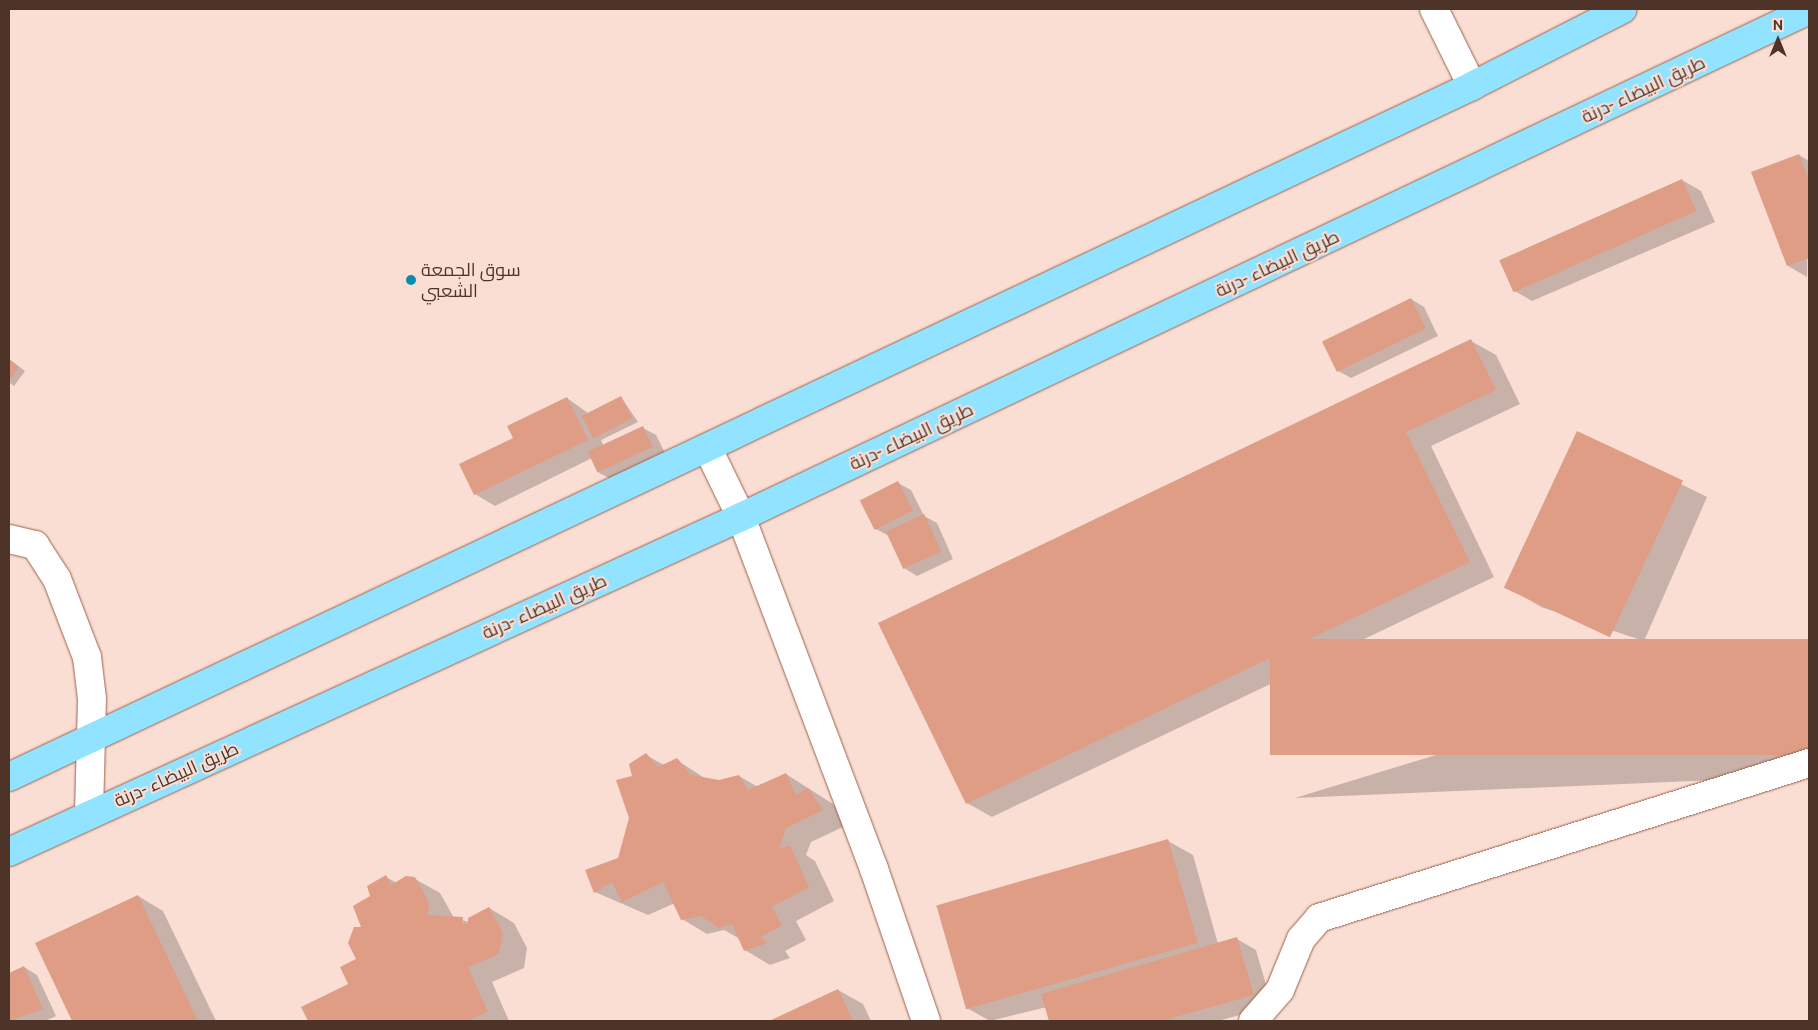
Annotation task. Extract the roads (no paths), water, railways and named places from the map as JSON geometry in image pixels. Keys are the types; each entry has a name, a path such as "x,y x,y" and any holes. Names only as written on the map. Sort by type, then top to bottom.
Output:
{"highway":[{"path":"9,778 1472,86 1624,9"},
{"name":"طريق البيضاء -درنة","path":"9,852 741,517 1805,15"}],"street":[{"path":"1434,9 1472,86"},
{"path":"708,449 741,517 874,869 926,1021"},
{"path":"9,539 35,546 57,579 87,657 92,739 89,814"},
{"path":"1253,1021 1280,990 1302,939 1318,918 1809,763"}],"place":[{"name":"سوق الجمعة الشعبي","path":"411,280"}]}
